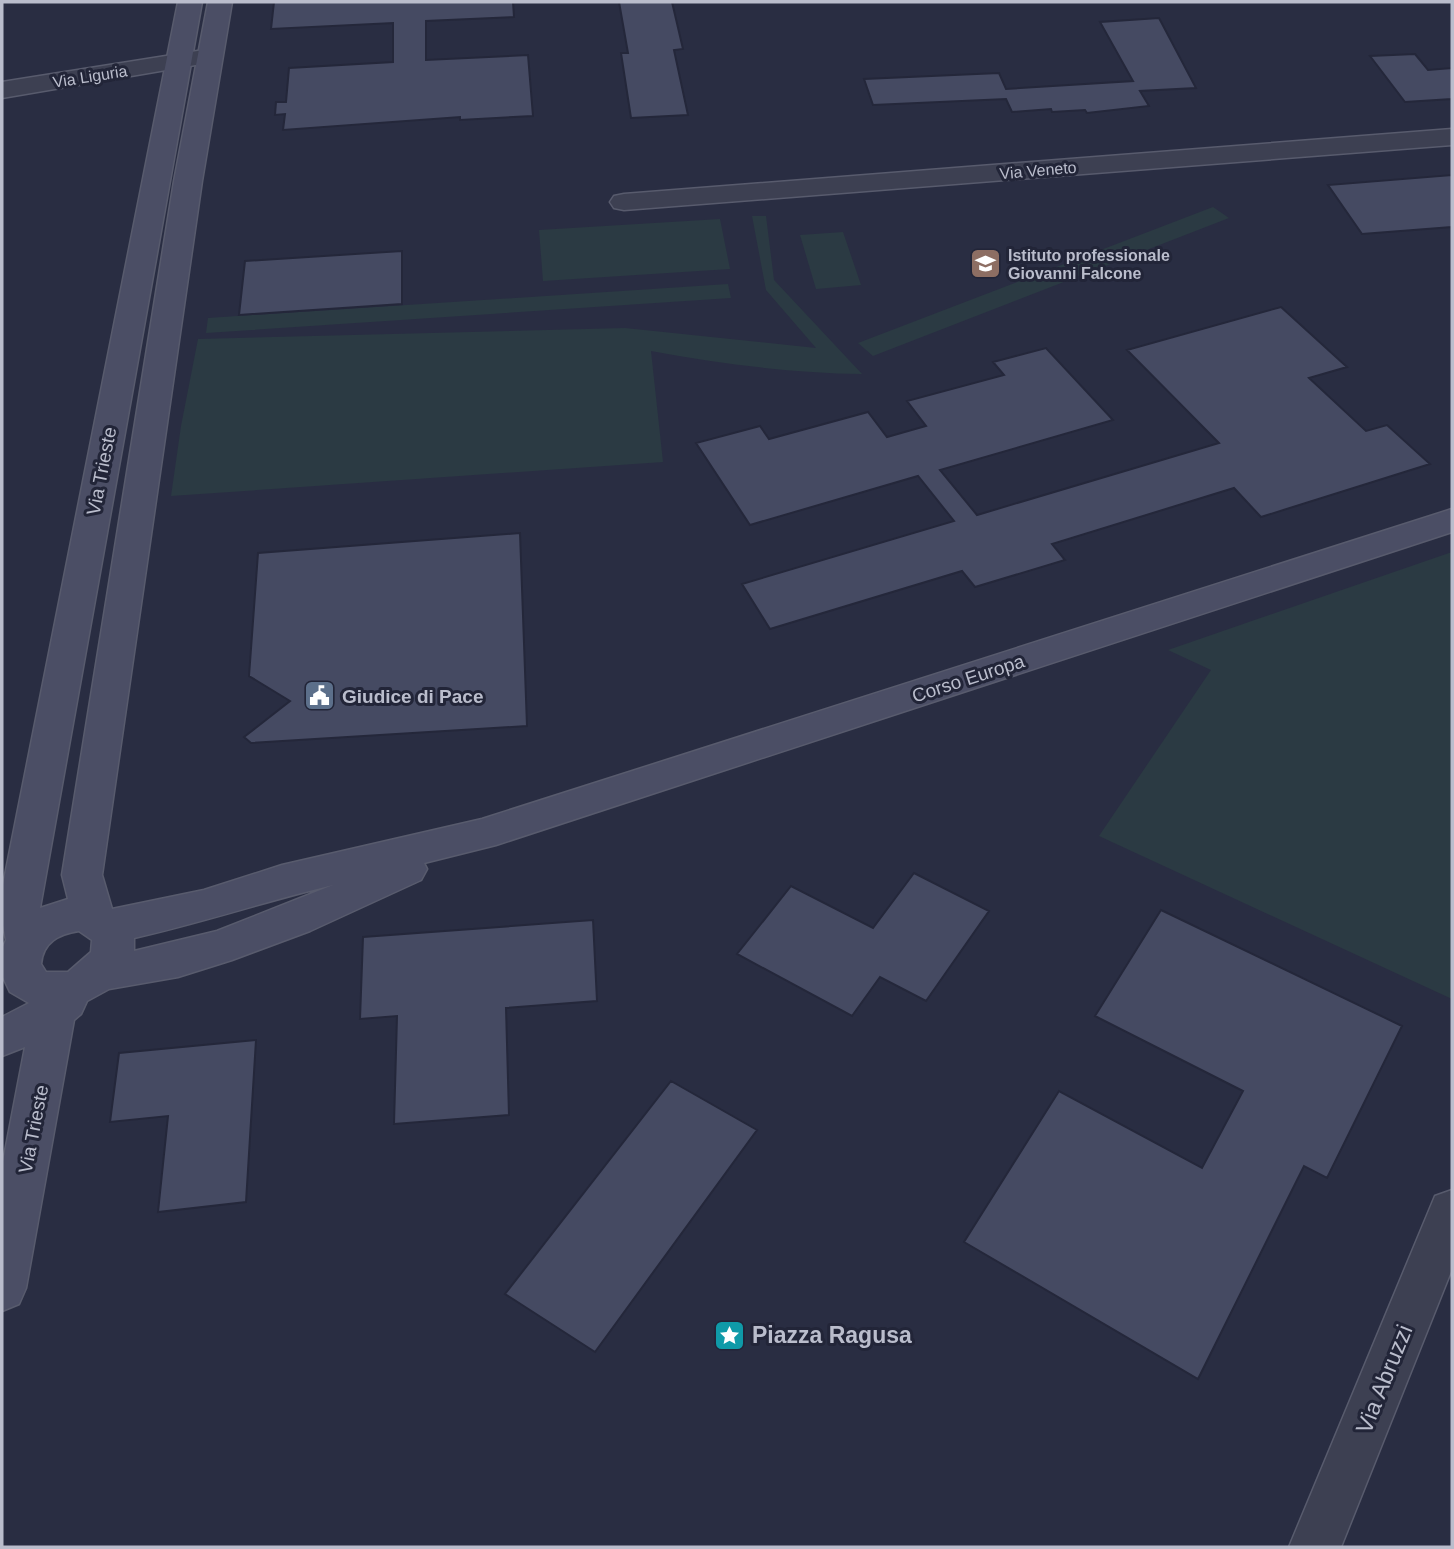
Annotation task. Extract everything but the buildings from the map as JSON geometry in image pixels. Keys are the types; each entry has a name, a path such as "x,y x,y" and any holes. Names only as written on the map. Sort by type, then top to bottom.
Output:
{"street":[{"name":"Via Trieste","path":"16,949 19,906 190,2"},
{"path":"2,1038 80,989 109,962 114,950 114,938 102,922 82,875 188,181 220,2"},
{"name":"Via Liguria","path":"2,90 211,57"},
{"name":"Via Veneto","path":"624,202 1452,137"},
{"name":"Corso Europa","path":"482,834 1452,520"},
{"path":"482,834 354,893 178,962 139,970 80,989 41,990 29,984 21,975 16,949 37,929 65,916 80,914 102,922 204,906 282,881 482,834"},
{"name":"Via Trieste","path":"2,1288 80,989"},
{"name":"Via Abruzzi","path":"1315,1547 1452,1211"}],"shaded area":[{"path":"1213,207 1229,218 873,356 858,343"},
{"path":"752,216 766,216 774,280 862,374 756,367 651,351 663,462 171,496 198,339 625,328 816,348 766,290"},
{"path":"720,219 730,269 543,281 539,230"},
{"path":"843,232 861,285 816,289 800,235"},
{"path":"728,284 731,298 206,333 208,318"},
{"path":"1452,552 1452,999 1099,836 1211,670 1168,650"}],"place":[{"name":"Istituto professionale Giovanni Falcone","path":"985,264"},
{"name":"Giudice di Pace","path":"319,696"},
{"name":"Piazza Ragusa","path":"729,1335"}]}
